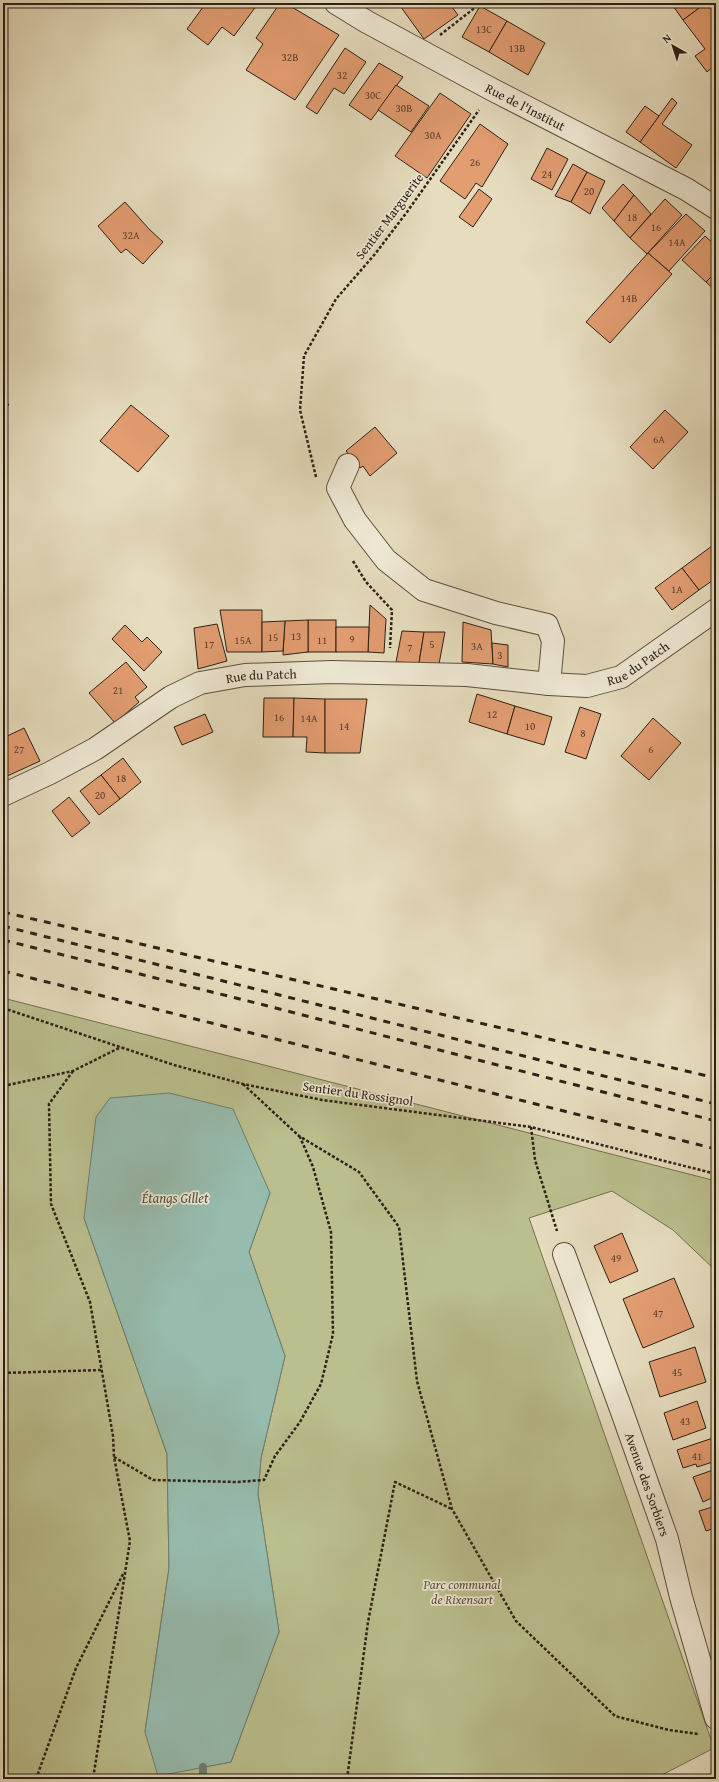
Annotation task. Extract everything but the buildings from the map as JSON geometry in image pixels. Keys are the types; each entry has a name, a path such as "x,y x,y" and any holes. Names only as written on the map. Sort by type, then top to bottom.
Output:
{"street":[{"name":"Rue de l'Institut","path":"336,3 367,22 493,90 686,188 716,208"},
{"path":"348,465 338,488 355,520 386,560 424,590 496,613 547,625 553,640 549,684"},
{"name":"Rue du Patch","path":"3,795 50,773 95,749 171,697 200,682 244,675 332,672 467,676 587,686 621,677 716,610"},
{"name":"Avenue des Sorbiers","path":"564,1254 622,1409 667,1539 681,1597 716,1718"}],"path":[{"path":"421,50 481,3"},
{"name":"Sentier Marguerite","path":"304,356 336,299 375,254 407,212 493,90"},
{"name":"Sentier du Rossignol","path":"3,1008 121,1047 243,1084 322,1100 531,1127 716,1174"},
{"path":"3,1086 73,1071 121,1047"},
{"path":"73,1071 49,1104 51,1204 90,1302 114,1436 114,1457 130,1541 93,1779"},
{"path":"243,1084 299,1136 359,1172 399,1227 417,1381 452,1509 516,1621 615,1716 669,1730 700,1734"},
{"path":"531,1127 536,1160 564,1254"},
{"path":"114,1457 154,1480 237,1482 264,1480 275,1456 300,1422 321,1384 333,1334 331,1232 313,1167 299,1136"},
{"path":"3,1373 102,1370"},
{"path":"347,1779 368,1622 395,1482 452,1509"},
{"path":"36,1779 76,1668 125,1570"}],"green space":[{"name":"Parc communal de Rixensart","path":"3,998 716,1181 716,1271 673,1230 612,1191 529,1218 714,1748 654,1779 3,1779","holes":["270,1193 249,1252 285,1356 261,1458 258,1494 279,1632 231,1762 203,1767 145,1732 169,1568 167,1454 84,1218"]}],"water":[{"name":"Étangs Gillet","path":"169,1093 233,1109 270,1193 249,1252 285,1356 261,1458 258,1494 279,1632 231,1762 158,1776 145,1732 169,1568 167,1454 84,1218 96,1117 110,1098"}],"waterway":[{"path":"203,1767 203,1779"}],"railway":[{"path":"3,912 716,1078"},
{"path":"3,926 716,1104"},
{"path":"3,940 716,1121"},
{"path":"3,971 716,1149"}]}
